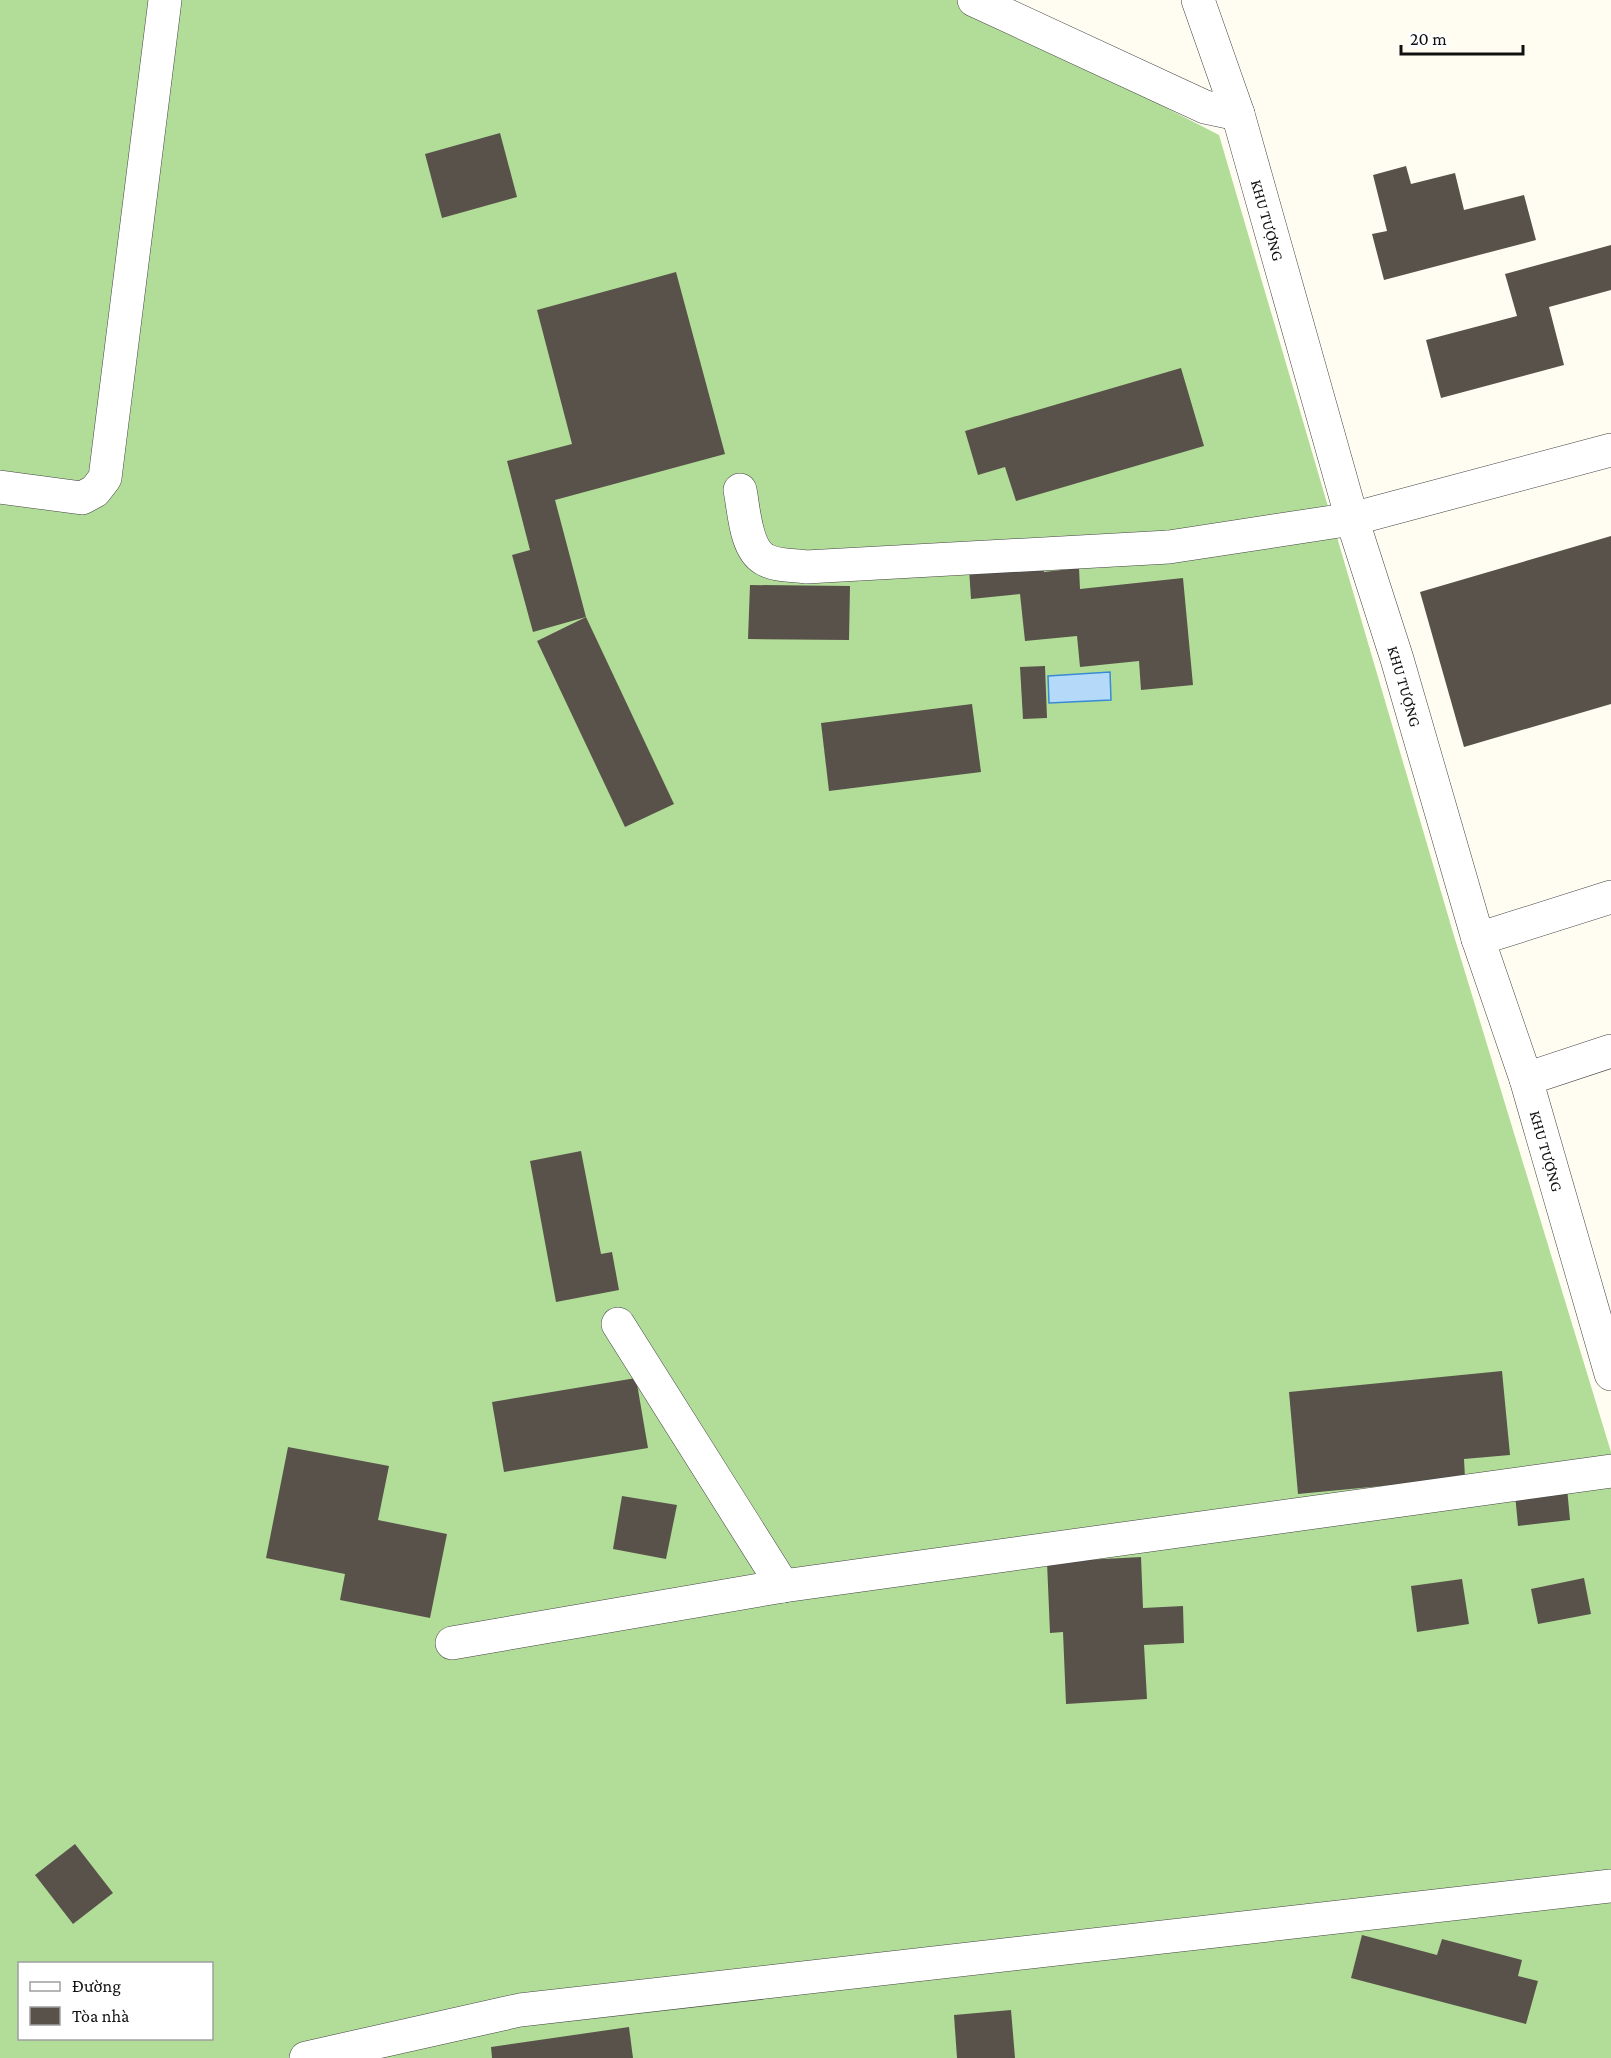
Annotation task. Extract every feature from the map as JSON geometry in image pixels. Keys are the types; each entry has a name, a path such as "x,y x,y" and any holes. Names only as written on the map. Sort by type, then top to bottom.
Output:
{"street":[{"path":"0,487 82,498 95,491 105,478 165,0"},
{"path":"974,0 1205,107 1239,114"},
{"name":"KHU TƯỢNG","path":"1198,0 1239,114 1352,519 1397,659 1478,939 1526,1079 1611,1374"},
{"path":"740,490 752,543 758,554 766,561 806,567 1169,547 1352,519 1611,450"},
{"path":"1478,939 1611,897"},
{"path":"1526,1079 1611,1051"},
{"path":"618,1324 783,1586"},
{"path":"452,1643 783,1586 1611,1471"},
{"path":"306,2058 520,2010 1611,1886"}],"green space":[{"path":"0,0 957,0 1219,135 1454,936 1611,1452 1611,2058 0,2058"}],"water":[{"path":"1110,672 1111,700 1049,703 1048,676"}],"building":[{"path":"500,133 517,197 442,218 425,154"},
{"path":"1406,166 1411,184 1455,173 1464,210 1524,195 1536,240 1384,280 1372,234 1387,231 1373,175"},
{"path":"1611,245 1611,290 1549,307 1564,365 1441,398 1426,340 1517,316 1505,274"},
{"path":"676,272 725,454 555,500 586,617 533,632 512,555 530,550 507,461 572,444 537,310"},
{"path":"1181,368 1204,446 1016,501 1005,467 978,475 965,431"},
{"path":"1611,536 1611,704 1464,747 1420,592"},
{"path":"1042,561 1044,572 1079,568 1080,589 1183,578 1193,685 1141,690 1139,661 1080,667 1077,636 1025,641 1020,594 971,599 969,569"},
{"path":"750,585 850,586 849,640 748,639"},
{"path":"586,617 674,804 625,827 537,641"},
{"path":"1045,666 1047,718 1023,719 1020,667"},
{"path":"972,704 981,772 829,791 821,723"},
{"path":"581,1151 601,1254 612,1252 619,1290 556,1302 530,1161"},
{"path":"1502,1371 1510,1455 1464,1459 1465,1478 1298,1494 1289,1392"},
{"path":"636,1378 648,1448 504,1472 492,1402"},
{"path":"288,1447 389,1466 378,1520 447,1534 430,1618 340,1600 345,1574 266,1558"},
{"path":"1567,1488 1570,1520 1518,1526 1515,1494"},
{"path":"622,1496 677,1505 666,1559 613,1549"},
{"path":"1141,1557 1143,1608 1183,1606 1184,1643 1144,1645 1147,1699 1066,1704 1063,1632 1050,1633 1047,1562"},
{"path":"1584,1578 1591,1614 1538,1624 1531,1589"},
{"path":"1462,1579 1469,1624 1417,1632 1411,1586"},
{"path":"75,1844 113,1893 73,1924 35,1875"},
{"path":"1362,1935 1437,1955 1442,1939 1522,1960 1518,1976 1538,1981 1526,2024 1351,1978"},
{"path":"1011,2010 1015,2058 957,2058 954,2015"},
{"path":"629,2027 633,2058 492,2058 491,2047"}]}
